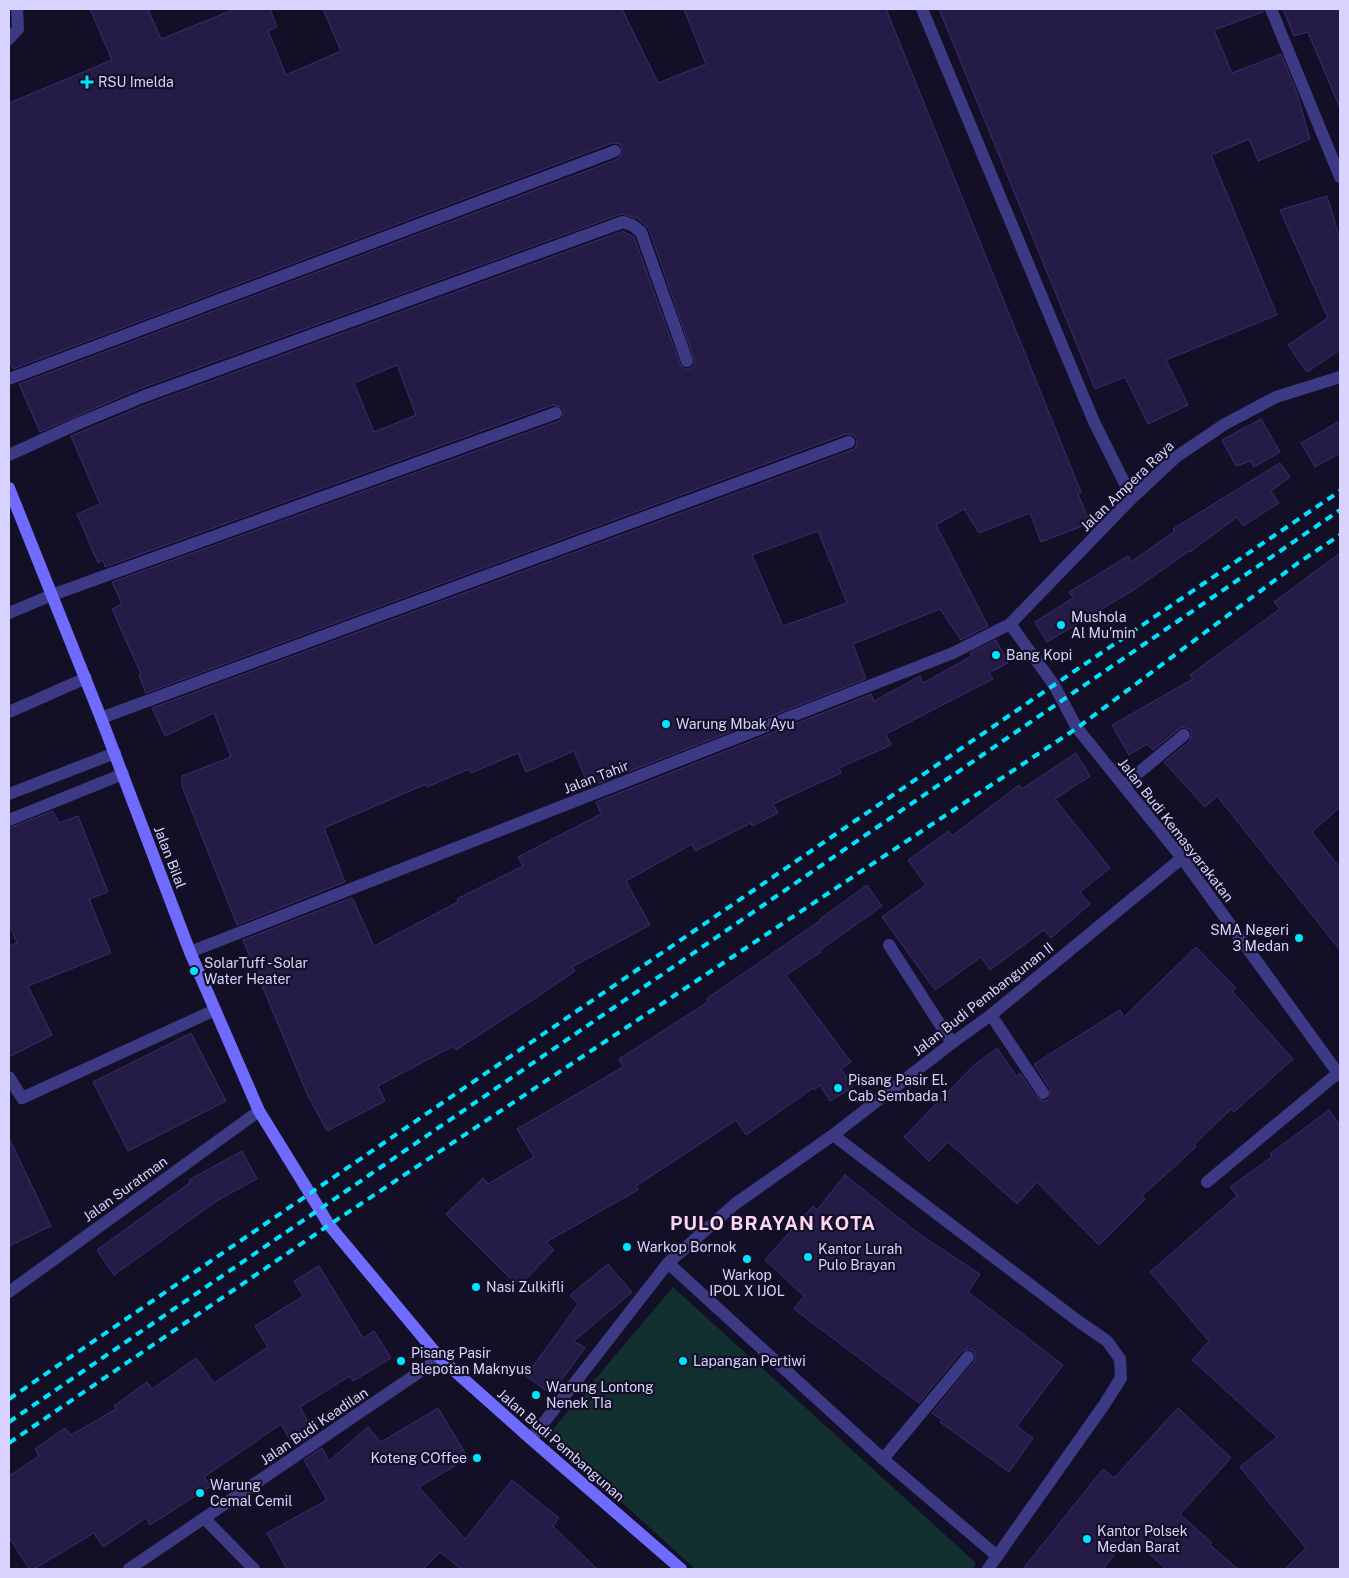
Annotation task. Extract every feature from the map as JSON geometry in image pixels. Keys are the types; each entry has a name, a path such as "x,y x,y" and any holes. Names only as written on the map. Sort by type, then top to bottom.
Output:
{"main road":[{"name":"Jalan Bilal","path":"9,488 86,678 190,952 215,1010 259,1111 329,1225"},
{"name":"Jalan Budi Pembangunan","path":"329,1225 440,1358 530,1439 681,1569"}],"street":[{"path":"9,39 18,29 18,9"},
{"path":"922,9 1094,422 1132,498"},
{"path":"1272,9 1340,177"},
{"path":"9,379 615,151"},
{"path":"9,455 142,397 623,222 632,225 640,232 688,361"},
{"name":"Jalan Ampera Raya","path":"1010,624 1132,498 1176,456 1225,424 1276,397 1340,377"},
{"path":"9,613 52,595 556,413"},
{"path":"101,718 849,442"},
{"name":"Jalan Budi Kemasyarakatan","path":"1010,624 1054,685 1077,728 1182,858 1339,1074"},
{"name":"Jalan Tahir","path":"190,952 953,653 1010,624"},
{"path":"9,712 86,678"},
{"path":"1124,785 1184,735"},
{"path":"9,794 115,753"},
{"path":"9,820 122,774"},
{"name":"Jalan Budi Pembangunan II","path":"530,1439 668,1263 735,1204 833,1135 991,1015 1182,858"},
{"path":"889,945 952,1043"},
{"path":"9,1076 22,1098 215,1010"},
{"path":"991,1015 1043,1093"},
{"path":"1207,1182 1339,1074"},
{"name":"Jalan Suratman","path":"9,1292 259,1111"},
{"path":"833,1135 1107,1341 1120,1359 1121,1378 988,1569"},
{"path":"668,1263 883,1459 997,1556"},
{"path":"883,1459 968,1357"},
{"name":"Jalan Budi Keadilan","path":"129,1569 440,1358"},
{"path":"205,1519 254,1569"}],"green space":[{"name":"Lapangan Pertiwi","path":"673,1287 976,1563 972,1569 695,1569 548,1435"}],"building":[{"path":"90,9 148,9 161,39 235,9 270,9 277,27 268,31 286,75 341,51 323,9 622,9 658,83 706,64 684,9 886,9 1081,492 1078,494 1090,523 1041,542 1030,513 979,533 964,509 936,525 988,626 961,640 940,609 853,644 866,679 589,787 574,751 526,772 518,753 471,773 469,769 427,787 426,784 324,828 345,882 237,925 182,786 182,776 231,757 214,713 165,736 152,708 852,450 856,447 857,440 854,435 846,434 146,693 139,675 141,674 112,609 122,604 112,582 559,421 564,411 561,407 553,405 105,567 103,560 98,563 77,514 100,504 71,436 145,405 623,231 634,237 680,364 685,369 689,369 693,367 695,362 649,229 637,218 621,214 139,389 40,432 19,384 618,159 623,152 620,144 612,143 13,369 9,360 9,103 112,60","holes":["397,365 416,415 374,432 354,383","818,531 847,603 783,626 752,555"]},
{"path":"939,9 1263,9 1263,12 1214,30 1232,73 1281,54 1297,93 1310,139 1258,161 1249,139 1211,155 1277,315 1166,360 1188,405 1148,424 1125,377 1095,389"},
{"path":"1283,9 1340,9 1340,108 1308,32 1294,36"},
{"path":"1327,196 1340,239 1340,350 1307,372 1288,345 1328,318 1280,210"},
{"path":"1261,419 1280,452 1254,467 1251,461 1236,466 1222,440"},
{"path":"1340,421 1340,453 1315,467 1301,443"},
{"path":"1280,463 1290,477 1271,491 1279,503 1243,526 1237,517 1135,589 1047,642 1035,622 1073,598 1069,592 1128,556 1131,562 1175,531 1173,529"},
{"path":"1340,553 1340,807 1312,832 1340,868 1340,950 1217,796 1205,807 1164,762 1190,741 1192,734 1190,729 1182,727 1153,750 1147,744 1129,755 1112,725 1193,679 1190,675 1280,609 1274,602"},
{"path":"996,640 1008,663 989,673 993,679 886,734 891,745 839,768 841,773 773,804 778,813 752,826 751,823 695,851 692,844 626,881 650,925 572,967 575,971 456,1050 453,1046 378,1086 385,1101 327,1131 308,1096 243,940 351,898 374,946 458,902 457,899 523,866 518,857 601,814 596,802 871,694 874,701 920,676 923,683 972,656 970,653"},
{"path":"1076,753 1090,776 1055,799 1110,868 1080,892 1090,904 1051,938 1044,930 990,970 981,957 935,990 882,917 926,885 908,860 949,831 952,836 1019,785 1022,789"},
{"path":"53,811 59,823 78,816 108,892 89,899 111,953 28,986 52,1035 9,1057 9,946 17,943 9,923 9,828"},
{"path":"867,885 882,906 820,950 821,952 786,975 851,1062 841,1069 853,1087 830,1101 820,1085 814,1090 813,1088 746,1135 736,1120 636,1186 638,1190 546,1242 554,1250 523,1282 514,1282 446,1214 483,1178 488,1184 534,1157 517,1129 623,1067 619,1059 708,1002 706,999 821,920"},
{"path":"1196,947 1236,988 1232,991 1293,1059 1234,1112 1231,1109 1194,1145 1196,1147 1142,1196 1145,1199 1099,1245 1037,1182 1017,1204 948,1142 929,1161 904,1137 974,1065 997,1048 1016,1076 1020,1073 1037,1098 1043,1101 1047,1100 1050,1096 1050,1089 1034,1064 1120,1010 1124,1017"},
{"path":"191,1033 226,1101 128,1151 93,1082"},
{"path":"1329,1110 1340,1126 1340,1569 1285,1569 1306,1548 1240,1467 1277,1437 1192,1360 1209,1341 1150,1272 1237,1196 1230,1187 1272,1157 1270,1154"},
{"path":"9,1138 51,1226 9,1246"},
{"path":"242,1151 257,1179 218,1200 114,1275 97,1250 191,1182 189,1180"},
{"path":"845,1175 919,1234 980,1274 968,1292 1063,1365 1017,1426 1033,1438 1009,1472 940,1422 942,1420 932,1413 974,1362 976,1358 974,1351 969,1349 962,1351 919,1403 794,1309 804,1296 765,1260 813,1206 817,1210"},
{"path":"608,1264 632,1292 574,1341 585,1348 551,1394 526,1376 578,1304 570,1295"},
{"path":"319,1266 363,1338 374,1331 391,1358 353,1381 350,1376 300,1407 314,1434 295,1446 281,1424 204,1477 211,1486 150,1525 146,1518 103,1547 94,1533 34,1569 29,1569 9,1537 9,1476 39,1456 35,1449 65,1428 71,1435 116,1409 114,1406 147,1382 152,1389 196,1358 214,1383 268,1347 255,1326 303,1296 294,1281"},
{"path":"438,1408 468,1458 419,1487 465,1539 512,1480 559,1518 553,1526 597,1569 461,1569 440,1552 423,1569 287,1569 267,1533 327,1500 304,1460 322,1448 329,1461 368,1427 381,1442"},
{"path":"1178,1408 1231,1458 1180,1514 1212,1543 1210,1545 1238,1569 1166,1569 1130,1536 1103,1569 1023,1569 1103,1469 1114,1478"}],"railway":[{"path":"9,1399 1340,491"},
{"path":"9,1422 1340,510"},
{"path":"9,1443 329,1225 1077,728 1298,563 1340,535"}],"place":[{"name":"RSU Imelda","path":"87,82"},
{"name":"Mushola Al Mu'min","path":"1061,625"},
{"name":"Bang Kopi","path":"996,655"},
{"name":"Warung Mbak Ayu","path":"666,724"},
{"name":"SMA Negeri 3 Medan","path":"1299,938"},
{"name":"SolarTuff - Solar Water Heater","path":"194,971"},
{"name":"Pisang Pasir El. Cab Sembada 1","path":"838,1088"},
{"name":"Warkop Bornok","path":"627,1247"},
{"name":"Kantor Lurah Pulo Brayan","path":"808,1257"},
{"name":"Warkop IPOL X IJOL","path":"747,1259"},
{"name":"Nasi Zulkifli","path":"476,1287"},
{"name":"Pisang Pasir Blepotan Maknyus","path":"401,1361"},
{"name":"Lapangan Pertiwi","path":"683,1361"},
{"name":"Warung Lontong Nenek TIa","path":"536,1395"},
{"name":"Koteng COffee","path":"477,1458"},
{"name":"Warung Cemal Cemil","path":"200,1493"},
{"name":"Kantor Polsek Medan Barat","path":"1087,1539"}],"district":[{"name":"PULO BRAYAN KOTA","path":"773,1223"}]}
